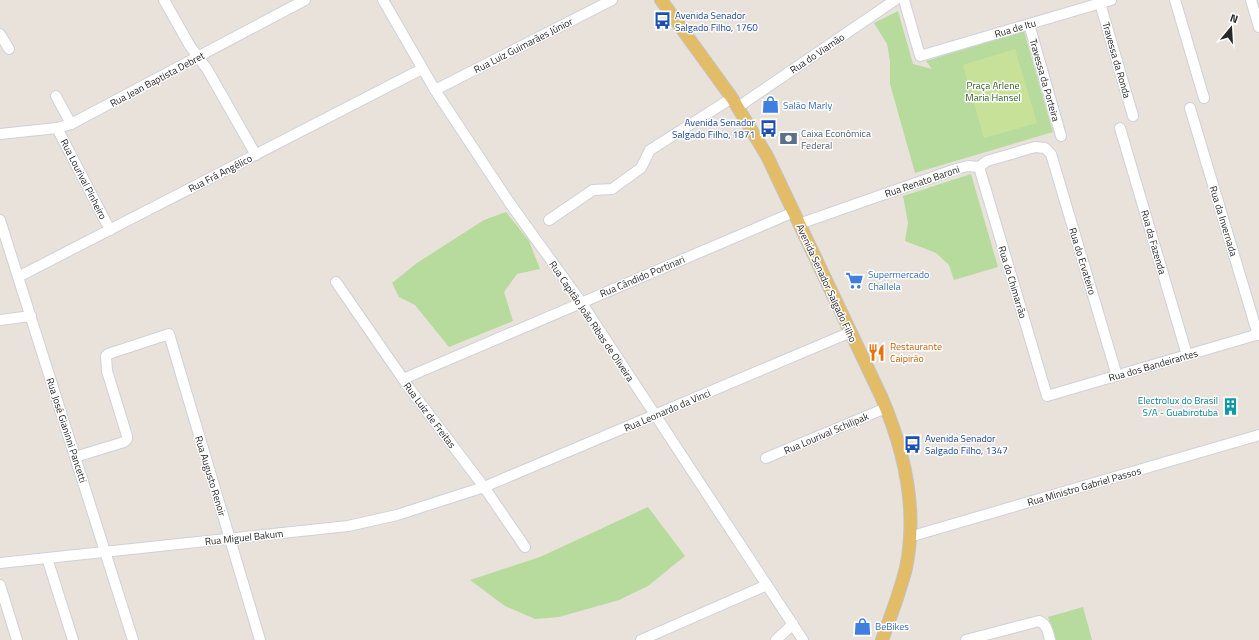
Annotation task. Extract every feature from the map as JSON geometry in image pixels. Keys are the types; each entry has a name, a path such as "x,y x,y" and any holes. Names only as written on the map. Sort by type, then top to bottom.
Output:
{"main road":[{"name":"Avenida Senador Salgado Filho","path":"661,0 735,103 767,156 851,332 886,408 897,438 905,470 909,504 908,552 903,580 882,640"}],"street":[{"path":"164,0 198,57 207,69 256,154"},
{"name":"Rua Jean Baptista Debret","path":"0,134 57,128 71,124 305,0"},
{"name":"Rua Capitão João Ribas de Oliveira","path":"383,0 435,90 505,195 581,302 803,640"},
{"name":"Rua Luiz Guimarães Júnior","path":"435,90 612,0"},
{"name":"Rua do Viamão","path":"548,220 593,190 612,189 642,168 650,150 735,103 895,0"},
{"name":"Rua de Itu","path":"904,0 920,56 1111,0"},
{"path":"1175,0 1204,98"},
{"path":"1251,0 1259,27"},
{"name":"Travessa da Ronda","path":"1100,3 1133,116"},
{"name":"Travessa da Porteira","path":"1029,24 1062,136"},
{"path":"0,34 9,50"},
{"name":"Rua Frá Angélico","path":"18,277 422,69"},
{"path":"56,96 71,124"},
{"name":"Rua da Invernada","path":"1190,108 1258,335"},
{"name":"Rua Lourival Pinheiro","path":"57,128 110,230"},
{"name":"Rua da Fazenda","path":"1120,128 1187,356"},
{"name":"Rua Renato Baroni","path":"799,224 956,169 968,166 979,167 987,161 1035,147 1045,148"},
{"name":"Rua do Ervateiro","path":"1045,148 1051,154 1117,376"},
{"name":"Rua do Chimarrão","path":"979,167 1047,396"},
{"name":"Rua Cândido Portinari","path":"403,379 794,212"},
{"name":"Rua José Gianinni Pancetti","path":"0,220 133,640"},
{"name":"Rua Luiz de Freitas","path":"336,282 403,379 484,487 525,547"},
{"path":"0,320 31,316"},
{"name":"Rua Leonardo da Vinci","path":"484,487 851,332"},
{"name":"Rua Augusto Renoir","path":"75,457 124,442 127,439 107,371 106,356 108,354 169,334 260,640"},
{"name":"Rua dos Bandeirantes","path":"1047,396 1258,335"},
{"name":"Rua Lourival Schilipak","path":"766,458 886,408"},
{"name":"Rua Ministro Gabriel Passos","path":"909,537 1259,435"},
{"name":"Rua Miguel Bakum","path":"0,563 363,523 410,511 484,487"},
{"path":"47,558 73,640"},
{"path":"0,585 17,640"},
{"path":"641,640 767,585"},
{"path":"966,640 1036,621 1041,622 1046,626 1050,640"},
{"path":"776,640 793,624"}],"green space":[{"name":"Praça Arlene Maria Hansel","path":"898,11 913,64 932,69 926,61 1024,31 1053,132 915,173 890,84 890,61 887,44 874,23"},
{"path":"1015,49 1037,123 984,138 963,65"},
{"path":"971,174 998,267 954,280 949,265 936,253 905,241 908,223 903,196"},
{"path":"506,212 529,241 540,269 517,274 504,292 513,321 449,347 415,305 399,297 392,283 417,263 484,220"},
{"path":"648,507 685,556 648,586 619,600 559,617 535,619 505,606 470,580 540,557"},
{"path":"1083,607 1092,640 1056,640 1048,617"}],"place":[{"name":"Avenida Senador Salgado Filho, 1760","path":"662,21"},
{"name":"Salão Marly","path":"770,105"},
{"name":"Avenida Senador Salgado Filho, 1871","path":"768,128"},
{"name":"Caixa Econômica Federal","path":"788,139"},
{"name":"Supermercado Challela","path":"855,280"},
{"name":"Restaurante Caipirão","path":"877,352"},
{"name":"Electrolux do Brasil S/A - Guabirotuba","path":"1231,406"},
{"name":"Avenida Senador Salgado Filho, 1347","path":"912,444"},
{"name":"BeBikes","path":"862,626"}]}
